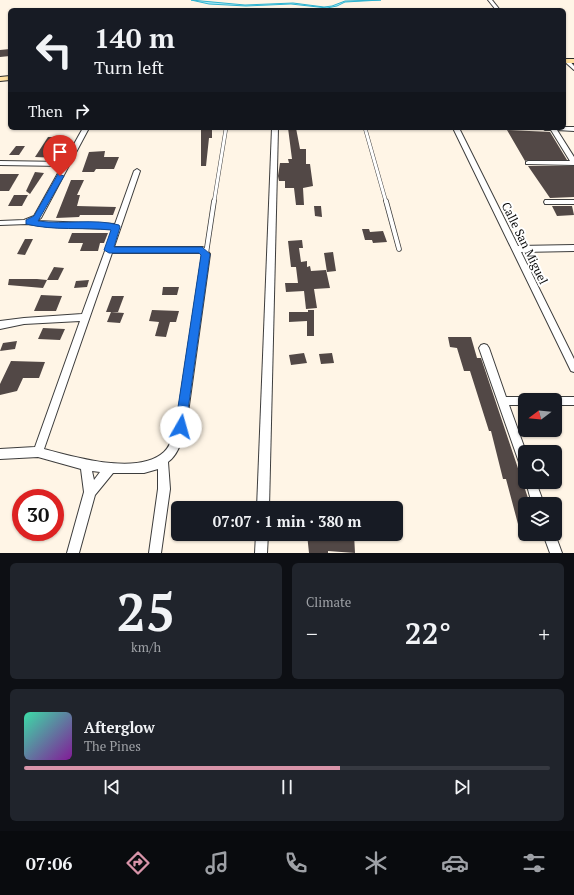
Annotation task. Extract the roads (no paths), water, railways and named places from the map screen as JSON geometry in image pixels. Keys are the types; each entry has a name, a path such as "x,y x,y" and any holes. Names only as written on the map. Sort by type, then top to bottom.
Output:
{"street":[{"path":"490,0 496,8"},
{"path":"568,61 574,69"},
{"path":"29,222 37,218 85,130"},
{"path":"263,501 275,130"},
{"name":"Calle San Miguel","path":"457,130 574,368"},
{"path":"554,130 574,162"},
{"path":"528,163 574,162"},
{"path":"0,163 67,164"},
{"path":"38,452 137,171"},
{"path":"547,202 574,202"},
{"path":"0,223 29,222 48,225 91,225 116,227"},
{"path":"515,249 574,248"},
{"path":"0,454 38,452 86,465 111,468 144,468 162,461 174,446 181,427 206,254 202,250 109,250"},
{"path":"0,325 24,321 85,317"},
{"path":"484,348 518,446"},
{"path":"502,401 518,401"},
{"path":"562,401 574,401"},
{"path":"155,553 164,489 162,461"},
{"path":"73,553 90,492 86,465"},
{"path":"90,492 111,468"},
{"path":"261,553 262,541"},
{"path":"552,541 556,553"}],"lane":[{"path":"206,254 226,130"},
{"path":"366,130 399,249"}],"water":[{"path":"191,0 245,5 293,3 324,7 332,6 345,1 381,0 345,2 337,6 327,8 291,4 246,6 209,4"}]}
